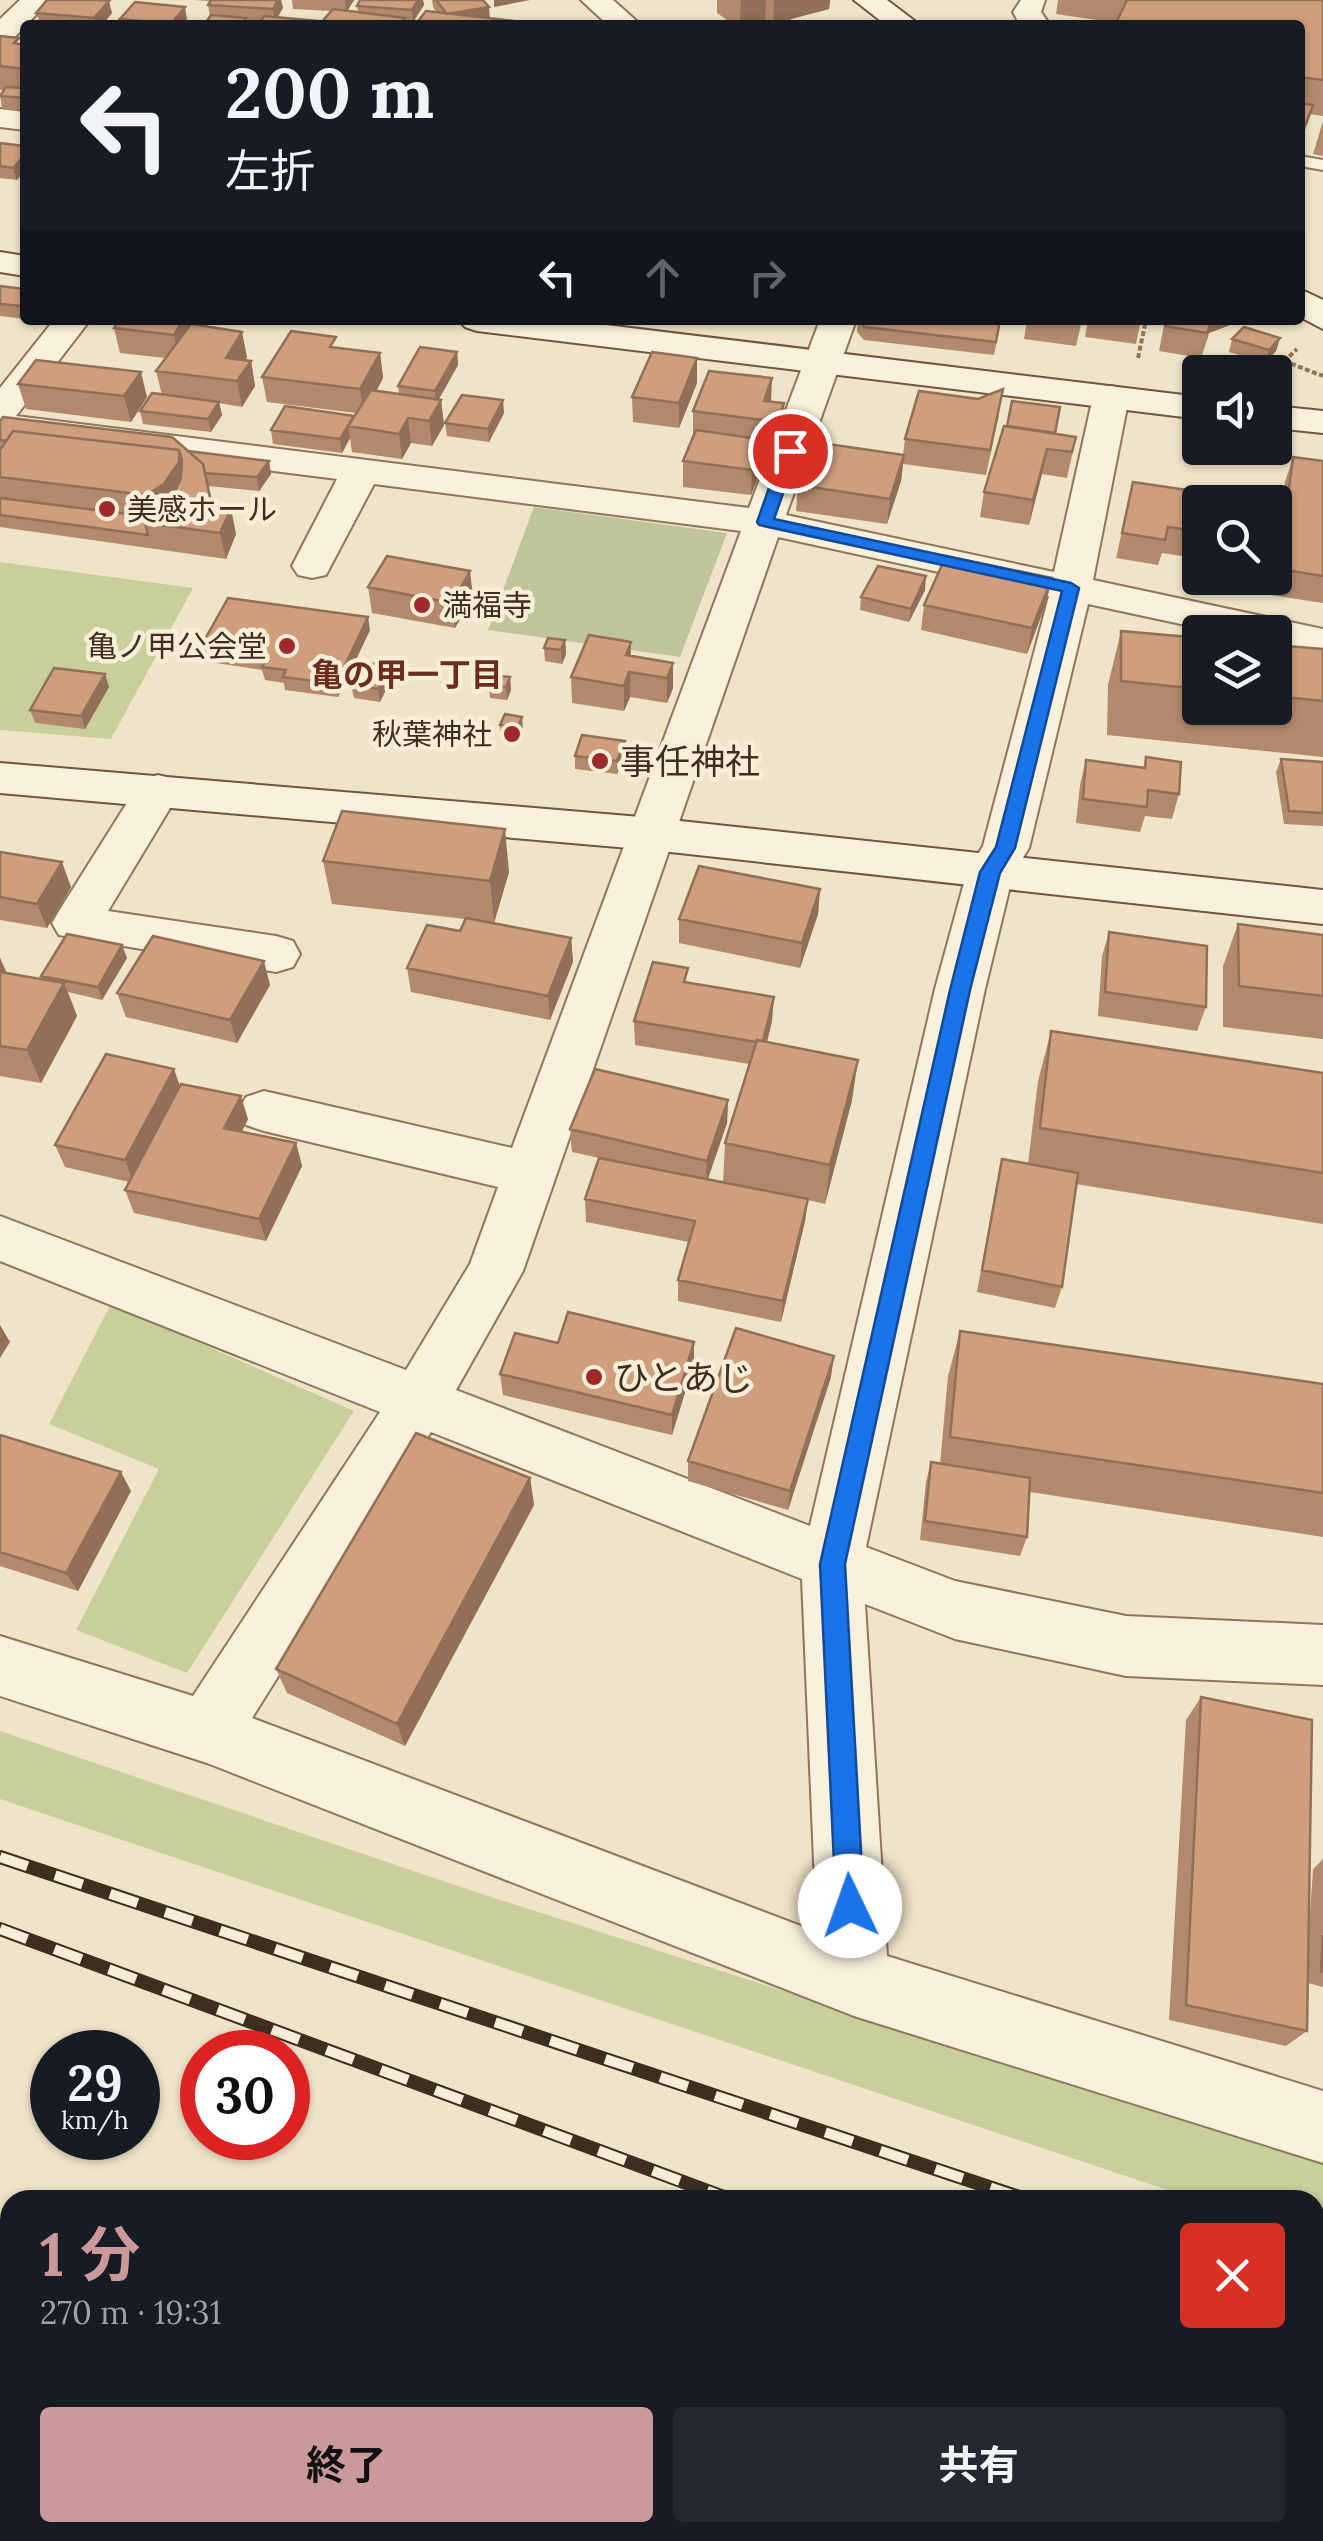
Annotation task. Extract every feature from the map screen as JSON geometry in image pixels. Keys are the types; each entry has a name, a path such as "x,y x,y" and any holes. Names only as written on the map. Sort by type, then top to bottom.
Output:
{"street":[{"path":"12,30 36,0"},
{"path":"596,0 620,20"},
{"path":"868,0 898,20"},
{"path":"0,412 68,325"},
{"path":"519,325 822,361 1182,394"},
{"path":"206,1732 418,1402 495,1271 836,325"},
{"path":"822,361 1123,386 1182,403"},
{"path":"854,1981 832,1564 960,990 990,872 1006,848 1123,386"},
{"path":"1292,406 1323,406"},
{"path":"1292,413 1323,406"},
{"path":"0,425 765,522 1323,642"},
{"path":"312,566 361,471"},
{"path":"0,778 652,834 1323,907"},
{"path":"158,790 76,924 276,954"},
{"path":"264,1111 530,1173"},
{"path":"0,1238 955,1610 1126,1646 1323,1656"},
{"path":"0,1666 206,1732 854,1981 1323,2127"}],"path":[{"path":"1289,355 1318,322"},
{"path":"1123,386 1144,325"},
{"path":"1292,370 1323,406"}],"green space":[{"path":"534,507 727,533 680,657 488,630"},
{"path":"0,562 193,588 111,739 0,730"},
{"path":"111,1304 354,1411 187,1673 76,1630 159,1469 49,1424"},
{"path":"0,1731 473,1891 1323,2165 1323,2190 1167,2190 0,1799"}],"building":[{"path":"47,0 109,1 94,18 36,13"},
{"path":"211,0 278,0 273,9 208,5"},
{"path":"360,0 418,0 412,10 357,6"},
{"path":"436,0 483,0 489,7 447,14"},
{"path":"1127,0 1323,0 1323,80 1305,78 1305,20 1117,20"},
{"path":"135,2 185,7 174,20 120,19"},
{"path":"333,9 405,18 403,20 323,20"},
{"path":"426,11 505,20 419,20"},
{"path":"211,15 246,18 245,20 208,20"},
{"path":"264,16 308,20 261,20"},
{"path":"0,36 19,38 14,43 20,44 20,68 0,66"},
{"path":"6,87 20,88 20,98 0,96"},
{"path":"1305,104 1313,105 1305,124"},
{"path":"0,143 20,145 20,160 13,168 0,166"},
{"path":"0,286 20,288 20,306 0,304"},
{"path":"116,325 180,325 174,335 114,328"},
{"path":"190,325 242,332 226,358 251,361 237,381 156,371"},
{"path":"863,325 999,325 996,342"},
{"path":"1165,325 1210,325 1207,333"},
{"path":"1244,327 1280,338 1269,350 1232,339"},
{"path":"291,331 336,337 330,347 380,353 360,389 262,377"},
{"path":"420,347 457,352 435,391 398,386"},
{"path":"652,352 697,358 679,403 632,397"},
{"path":"36,360 141,372 124,396 18,384"},
{"path":"709,371 772,378 764,401 784,403 778,422 693,411"},
{"path":"1003,389 990,450 905,439 919,391 978,399"},
{"path":"371,390 441,400 429,421 408,418 399,434 348,426"},
{"path":"152,393 219,402 208,419 140,411"},
{"path":"462,395 503,400 488,429 445,423"},
{"path":"1012,401 1060,407 1055,433 1007,426"},
{"path":"285,406 354,416 340,439 271,430"},
{"path":"3,417 172,437 203,464 213,511 231,508 220,533 145,523 173,495 181,478 179,450 13,431 6,441 0,440"},
{"path":"1004,426 1076,437 1072,452 1047,449 1033,500 984,492"},
{"path":"696,430 765,440 752,470 683,461"},
{"path":"13,431 179,450 179,462 164,484 146,495 0,477 0,450"},
{"path":"814,442 904,455 890,499 798,485"},
{"path":"188,451 269,461 257,477 205,473 203,464"},
{"path":"1293,457 1323,461 1323,576 1292,571"},
{"path":"1133,482 1182,489 1182,529 1168,527 1165,540 1122,533"},
{"path":"0,498 151,517 145,523 148,535 0,515"},
{"path":"387,556 470,571 452,603 368,587"},
{"path":"946,556 1052,578 1032,628 924,605"},
{"path":"878,566 926,576 911,609 861,597"},
{"name":"亀ノ甲公会堂","path":"228,598 368,617 336,684 283,677 286,670 262,667 267,658 200,648"},
{"path":"1121,631 1182,636 1182,687 1121,681"},
{"path":"589,635 631,642 626,655 673,663 667,678 629,672 624,686 571,677"},
{"path":"548,638 565,640 561,650 544,648"},
{"path":"1292,646 1323,649 1323,701 1292,698"},
{"path":"362,662 389,666 378,689 351,685"},
{"path":"54,668 105,674 81,716 30,710"},
{"path":"493,675 510,677 506,687 489,685"},
{"path":"505,714 522,717 518,727 500,725"},
{"path":"582,735 625,741 617,761 575,756"},
{"path":"1146,757 1181,762 1179,794 1148,790 1147,807 1083,799 1086,760 1145,768"},
{"path":"1281,759 1323,762 1323,813 1289,811"},
{"path":"342,811 505,829 490,881 323,861"},
{"path":"0,852 62,862 37,904 0,897"},
{"path":"699,866 820,889 802,943 679,919"},
{"path":"466,918 571,938 548,996 407,968 427,925 460,931"},
{"path":"1238,924 1323,935 1323,996 1239,986"},
{"path":"1109,932 1207,946 1206,1007 1105,992"},
{"path":"67,934 122,945 98,987 41,976"},
{"path":"153,936 264,961 230,1020 117,993"},
{"path":"653,962 688,968 684,982 774,997 763,1041 634,1021"},
{"path":"0,972 64,983 27,1050 0,1046"},
{"path":"1051,1031 1323,1073 1323,1173 1040,1128"},
{"path":"757,1040 858,1060 830,1165 725,1143"},
{"path":"106,1054 174,1069 125,1160 55,1145"},
{"path":"595,1069 728,1100 707,1161 570,1129"},
{"path":"181,1084 241,1096 224,1128 296,1143 259,1219 125,1190"},
{"path":"599,1158 808,1199 783,1301 678,1280 695,1221 585,1199"},
{"path":"1002,1159 1078,1173 1062,1287 982,1270"},
{"path":"568,1312 694,1342 672,1415 500,1374 515,1333 558,1343"},
{"path":"736,1328 834,1356 790,1491 688,1461"},
{"path":"960,1331 1323,1384 1323,1493 950,1437"},
{"path":"416,1433 530,1478 397,1724 276,1669"},
{"path":"0,1435 121,1472 66,1573 0,1552"},
{"path":"931,1462 1030,1478 1027,1537 925,1521"},
{"path":"1201,1697 1312,1720 1307,2031 1186,2005"}],"railway":[{"path":"0,1857 998,2190"},
{"path":"0,1929 705,2190"}],"place":[{"name":"美感ホール","path":"107,509"},
{"name":"満福寺","path":"422,605"},
{"name":"亀ノ甲公会堂","path":"287,646"},
{"name":"秋葉神社","path":"512,734"},
{"name":"事任神社","path":"600,761"},
{"name":"ひとあじ","path":"594,1377"}],"district":[{"name":"亀の甲一丁目","path":"407,674"}],"route":[{"path":"790,451 765,522 1071,588 1006,848 990,872 960,990 832,1564 850,1906"}]}
